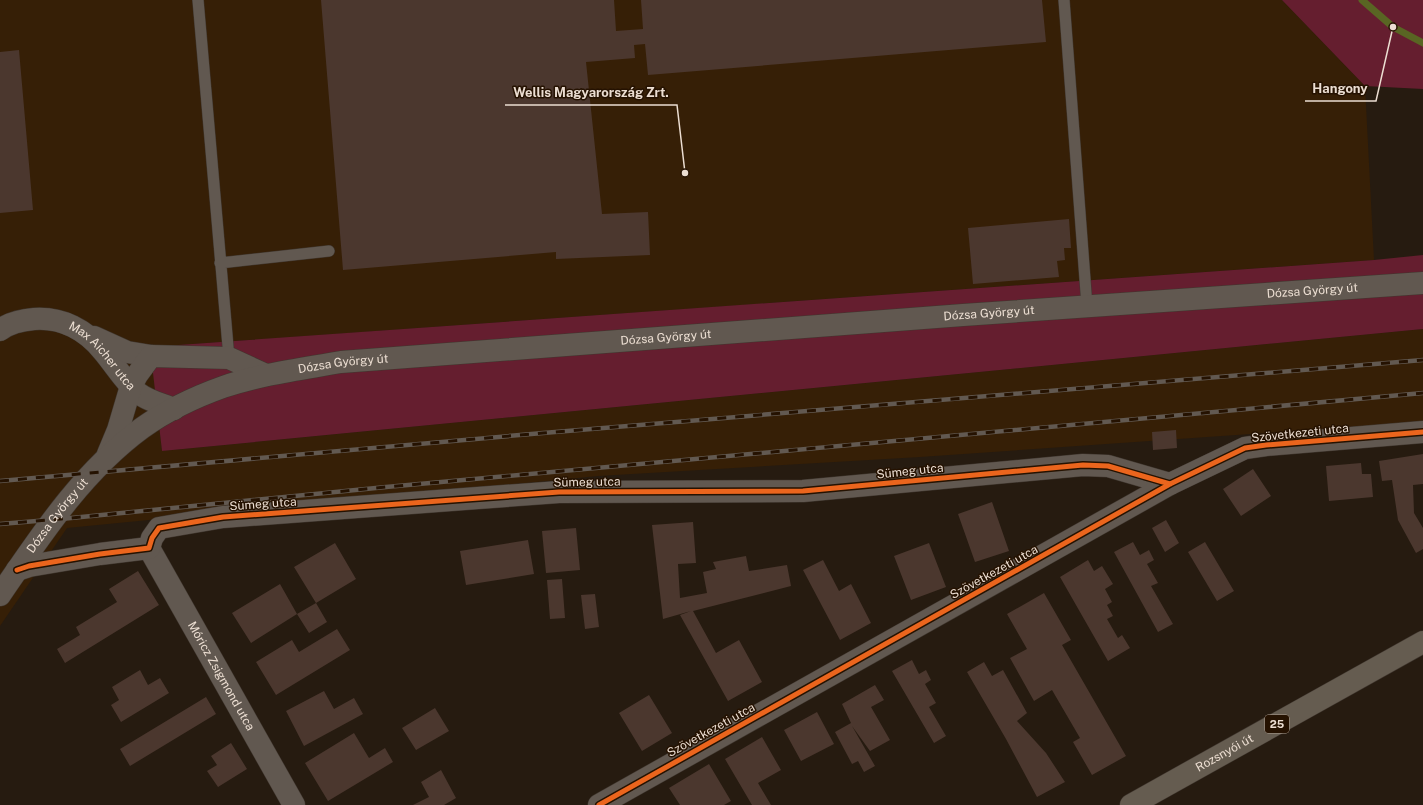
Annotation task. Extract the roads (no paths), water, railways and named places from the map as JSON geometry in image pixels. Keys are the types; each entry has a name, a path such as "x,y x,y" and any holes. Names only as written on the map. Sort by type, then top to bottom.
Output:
{"main road":[{"name":"Rozsnyói út","path":"1131,805 1423,642"}],"street":[{"name":"Dózsa György út","path":"0,595 70,497 106,458 142,428 174,409 223,387 266,375 341,362 1087,306 1423,283"},
{"name":"Max Aicher utca","path":"0,330 24,320 44,318 63,322 84,332 103,350 131,386 118,430 106,458"},
{"path":"84,332 127,352 151,356 229,358 266,375"},
{"path":"151,356 131,386 139,394 150,400 174,409"},
{"name":"Szövetkezeti utca","path":"599,805 1170,484 1245,448 1423,432"},
{"name":"Sümeg utca","path":"149,548 152,538 159,528 223,517 558,492 803,491 1083,465 1108,466 1170,484"},
{"path":"17,570 29,566 149,548"},
{"name":"Móricz Zsigmond utca","path":"149,548 294,805"}],"lane":[{"path":"198,0 229,358"},
{"path":"1064,0 1087,306"},
{"path":"220,263 329,251"}],"waterway":[{"path":"1362,0 1393,27 1423,43"}],"railway":[{"path":"0,481 543,433 1423,360"},
{"path":"0,524 386,487 1423,393"}],"place":[{"name":"Hangony","path":"1393,27"},
{"name":"Wellis Magyarország Zrt.","path":"685,173"}]}
